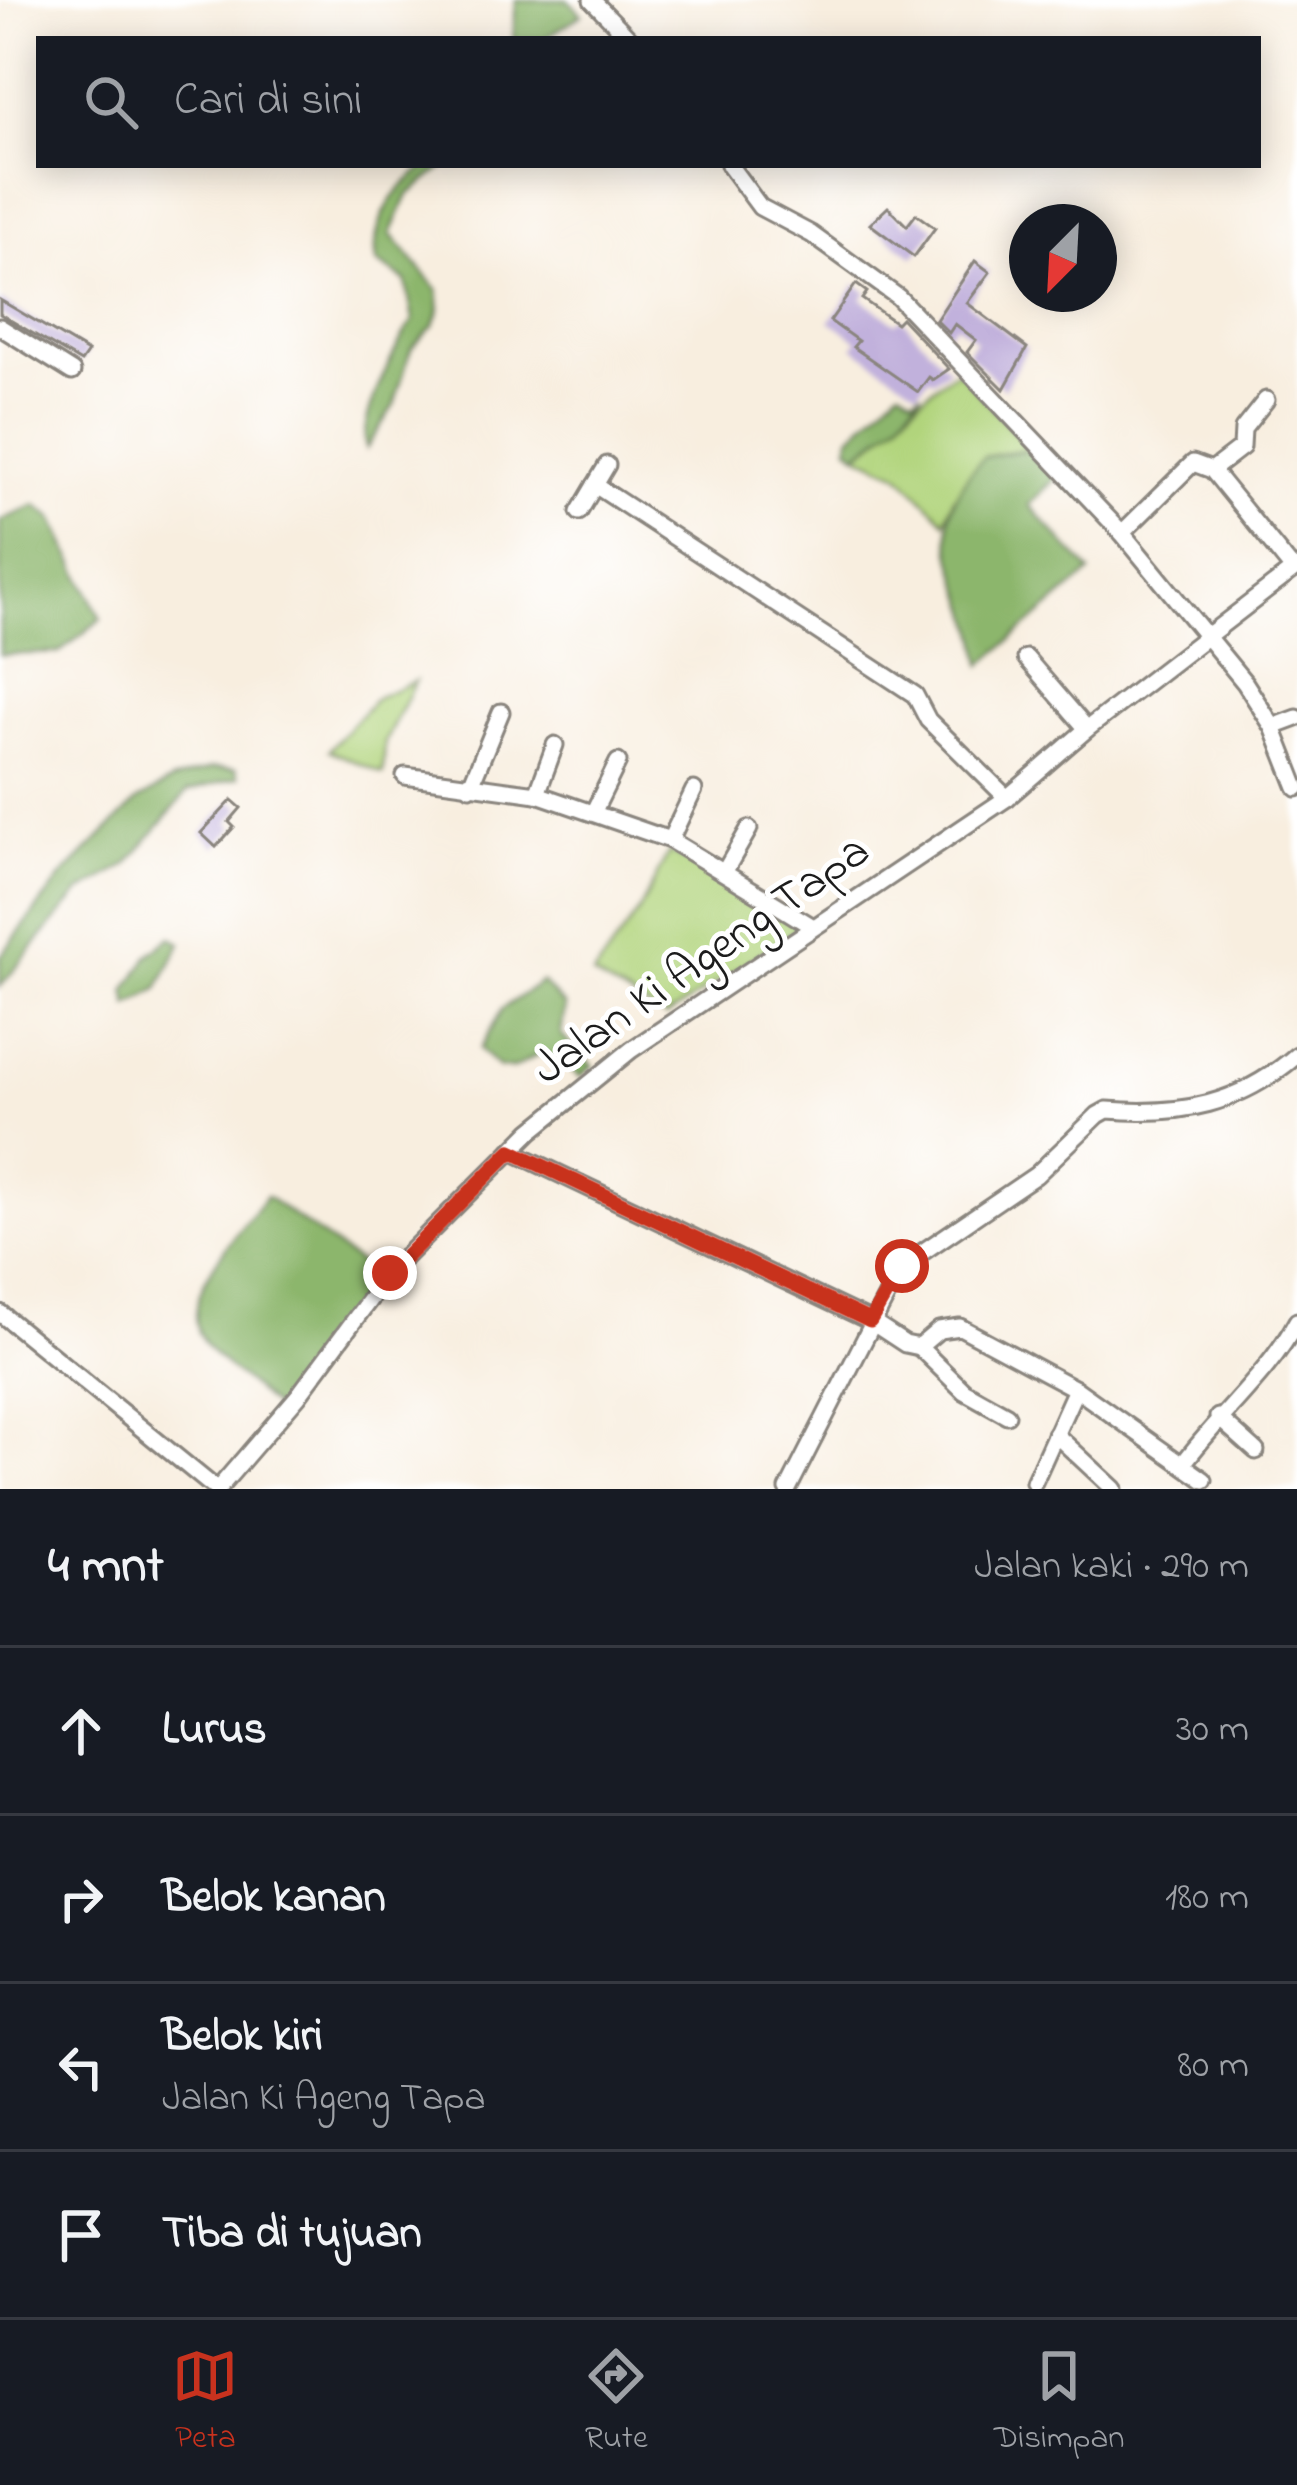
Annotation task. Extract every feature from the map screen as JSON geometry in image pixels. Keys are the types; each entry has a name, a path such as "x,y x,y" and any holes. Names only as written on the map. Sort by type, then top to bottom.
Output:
{"street":[{"path":"592,0 627,36"},
{"path":"731,168 760,207 811,235 898,297 1122,533 1210,634 1273,727 1297,788"},
{"path":"0,327 72,372"},
{"path":"1212,470 1242,447 1243,429 1267,400"},
{"path":"1122,533 1193,464 1212,470 1295,568"},
{"path":"579,512 607,465"},
{"path":"595,485 915,695 928,720 1007,798"},
{"name":"Jalan Ki Ageng Tapa","path":"224,1487 390,1273 511,1151 631,1050 1007,798 1087,729 1295,568"},
{"path":"1026,658 1087,729"},
{"path":"470,787 502,712"},
{"path":"1273,727 1297,718"},
{"path":"537,794 555,745"},
{"path":"593,814 618,762"},
{"path":"405,776 537,794 670,840 726,869 813,927"},
{"path":"670,840 694,790"},
{"path":"726,869 749,830"},
{"path":"788,1489 902,1266 1036,1174 1107,1110 1172,1113 1221,1103 1263,1085 1297,1055"},
{"path":"511,1151 919,1347 964,1391 1007,1415"},
{"path":"0,1312 224,1487"},
{"path":"1184,1464 1218,1417 1269,1364 1297,1321"},
{"path":"919,1347 940,1330 960,1327 1076,1389 1204,1480"},
{"path":"1034,1482 1076,1389"},
{"path":"1218,1417 1256,1451"},
{"path":"1054,1434 1114,1489"}],"green space":[{"path":"516,0 569,0 582,15 548,36 513,36"},
{"path":"426,168 443,168 408,195 391,234 438,290 440,309 434,325 411,349 394,405 366,449 372,403 413,321 406,281 377,262 376,247 388,206"},
{"path":"957,370 1030,449 1003,453 954,497 945,521 899,474 857,454"},
{"path":"900,388 913,397 922,392 898,422 857,454 849,447 850,437"},
{"path":"1030,449 1056,478 1029,505 1091,572 982,665 953,558 951,509 962,484 984,457"},
{"path":"36,505 53,518 101,619 59,653 0,655 0,521"},
{"path":"415,681 385,742 383,774 329,750 377,697"},
{"path":"213,768 236,769 239,777 187,792 127,865 79,893 0,987 0,957 62,876 136,802 171,781"},
{"path":"669,852 801,926 666,1017 593,976 639,911"},
{"path":"171,937 181,943 158,989 129,1006 126,991 149,955"},
{"path":"541,982 565,1006 561,1035 593,1066 579,1077 561,1059 542,1052 514,1068 499,1068 480,1049 502,1009"},
{"path":"266,1196 377,1276 277,1411 208,1348 198,1330 196,1310 212,1269"}],"building":[{"path":"888,207 907,226 916,214 935,228 914,257 870,224"},
{"path":"975,261 990,272 967,303 1027,348 1004,389 967,352 976,340 955,324 949,333 936,320"},
{"path":"856,284 867,292 862,299 896,323 901,318 949,369 933,380 929,377 918,392 853,347 858,341 830,321"},
{"path":"0,300 88,352 81,362 0,314"},
{"path":"232,800 241,808 229,822 234,827 216,847 201,833"}],"route":[{"path":"390,1273 511,1151 870,1321 902,1266"}]}
